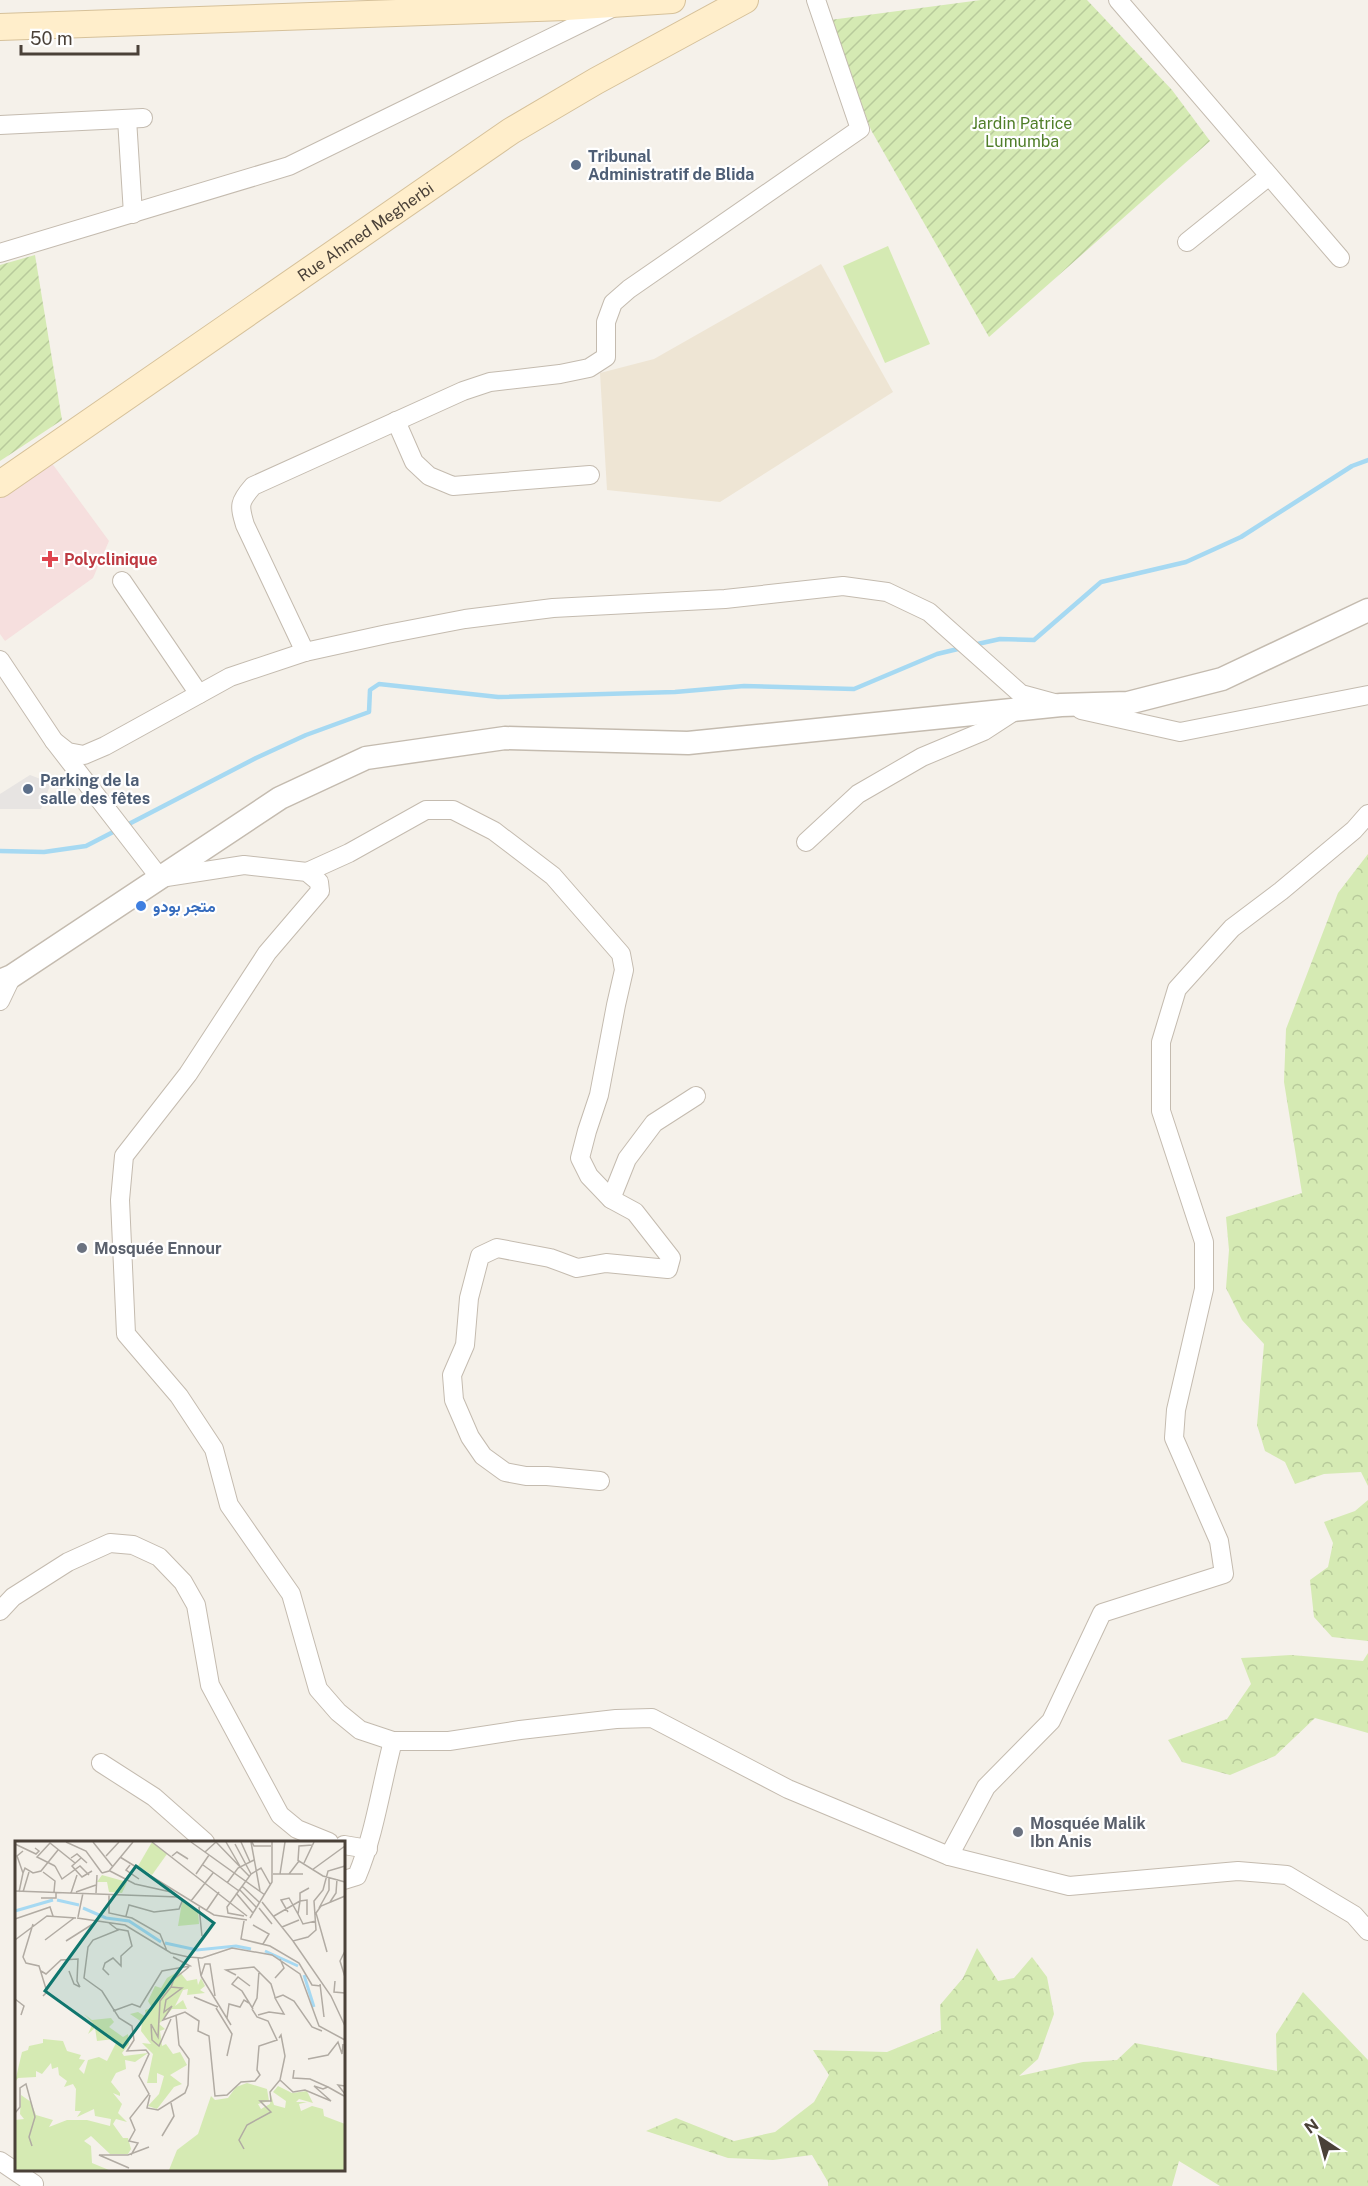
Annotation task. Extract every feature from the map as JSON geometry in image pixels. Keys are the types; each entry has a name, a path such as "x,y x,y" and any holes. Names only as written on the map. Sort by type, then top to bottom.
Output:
{"main road":[{"path":"0,27 552,8 672,0"},
{"name":"Rue Ahmed Megherbi","path":"0,484 511,131 744,0"}],"street":[{"path":"304,652 245,525 240,509 242,499 253,486 463,391 490,381 560,374 589,368 606,357 606,322 613,303 860,129 816,0"},
{"path":"1118,0 1340,258"},
{"path":"0,253 290,166 617,5"},
{"path":"552,8 562,19 562,26 555,35"},
{"path":"0,125 135,118 133,214"},
{"path":"1187,242 1269,176"},
{"path":"396,421 414,462 429,476 453,486 590,475"},
{"path":"122,581 199,694"},
{"path":"54,741 68,752 84,755 105,746 230,676 304,652 465,619 553,608 725,599 843,586 887,592 929,612 1019,702"},
{"path":"0,1001 6,978 280,798 366,758 505,738 688,743 1019,702 1061,705 1128,703 1222,679 1368,610"},
{"path":"0,660 54,741 159,878"},
{"path":"1061,705 1180,732 1368,695"},
{"path":"806,842 858,794 922,757 984,731 1019,702"},
{"path":"308,873 426,810 453,810 494,831 553,876 621,954 624,970 599,1095 580,1158 589,1176 611,1199 635,1212 671,1258 668,1269 606,1263 577,1268 550,1258 497,1248 480,1256 469,1298 465,1345 452,1375 454,1400 470,1437 483,1456 505,1472 526,1476 600,1481"},
{"path":"949,1856 986,1787 1051,1722 1102,1613 1224,1574 1219,1541 1174,1438 1176,1410 1204,1289 1204,1242 1161,1111 1161,1042 1177,989 1232,928 1281,891 1354,830 1368,813"},
{"path":"159,878 244,865 308,873 319,882 320,891 267,953 188,1074 124,1156 120,1200 126,1334 178,1396 214,1449 229,1505 291,1594 318,1689 338,1712 360,1730 393,1741 449,1741 541,1727 616,1719 652,1718 788,1789 949,1856 1070,1886 1238,1871 1287,1875 1354,1915 1368,1931"},
{"path":"611,1199 627,1159 654,1123 696,1096"},
{"path":"0,1611 13,1597 68,1562 110,1543 134,1545 159,1557 183,1582 196,1605 210,1685 280,1815 297,1829 327,1841"},
{"path":"345,1880 357,1876 368,1849 393,1741"},
{"path":"101,1763 154,1797 205,1841"},
{"path":"345,1845 368,1849"},
{"path":"0,2161 34,2184 33,2186"}],"shaded area":[{"path":"821,264 893,392 720,502 607,490 600,373 654,359"},
{"name":"Polyclinique","path":"51,462 109,541 93,578 5,641 0,634 0,498"},
{"name":"Parking de la salle des fêtes","path":"30,775 51,783 41,809 0,809 0,794"}],"green space":[{"name":"Jardin Patrice Lumumba","path":"981,0 1087,0 1172,90 1210,141 989,337 871,130 830,20"},
{"path":"888,246 930,344 885,363 843,266"},
{"path":"35,255 62,420 0,461 0,265"},
{"path":"1368,854 1368,1486 1361,1472 1324,1474 1295,1484 1285,1462 1265,1451 1257,1425 1264,1344 1242,1320 1226,1288 1229,1250 1226,1217 1302,1193 1284,1082 1286,1029 1338,893"},
{"path":"1368,1500 1368,1641 1332,1637 1314,1617 1310,1580 1328,1567 1333,1543 1324,1522 1355,1511"},
{"path":"1368,1653 1368,1733 1315,1718 1275,1756 1230,1775 1182,1762 1168,1740 1227,1719 1251,1684 1241,1658 1291,1655 1363,1661"},
{"path":"977,1948 998,1981 1014,1978 1032,1957 1047,1977 1054,2014 1038,2059 1019,2076 1083,2062 1117,2060 1135,2043 1277,2071 1276,2034 1303,1992 1368,2060 1368,2186 1220,2186 1179,2161 1172,2186 828,2186 828,2182 812,2155 773,2160 728,2158 646,2131 676,2118 734,2141 775,2132 814,2102 829,2075 813,2050 887,2052 941,2030 940,2005 963,1978"}],"waterway":[{"path":"973,645 1000,639 1034,640 1101,582 1186,562 1241,537 1352,466 1368,460"},
{"path":"125,826 256,758 306,735 369,712 370,690 379,684 498,697 675,692 744,686 854,689 937,654 962,648"},
{"path":"0,851 44,852 86,846 117,830"}],"place":[{"name":"Tribunal Administratif de Blida","path":"576,165"},
{"name":"Polyclinique","path":"50,559"},
{"name":"Parking de la salle des fêtes","path":"28,789"},
{"name":"متجر بودو","path":"141,906"},
{"name":"Mosquée Ennour","path":"82,1248"},
{"name":"Mosquée Malik Ibn Anis","path":"1018,1832"}]}
